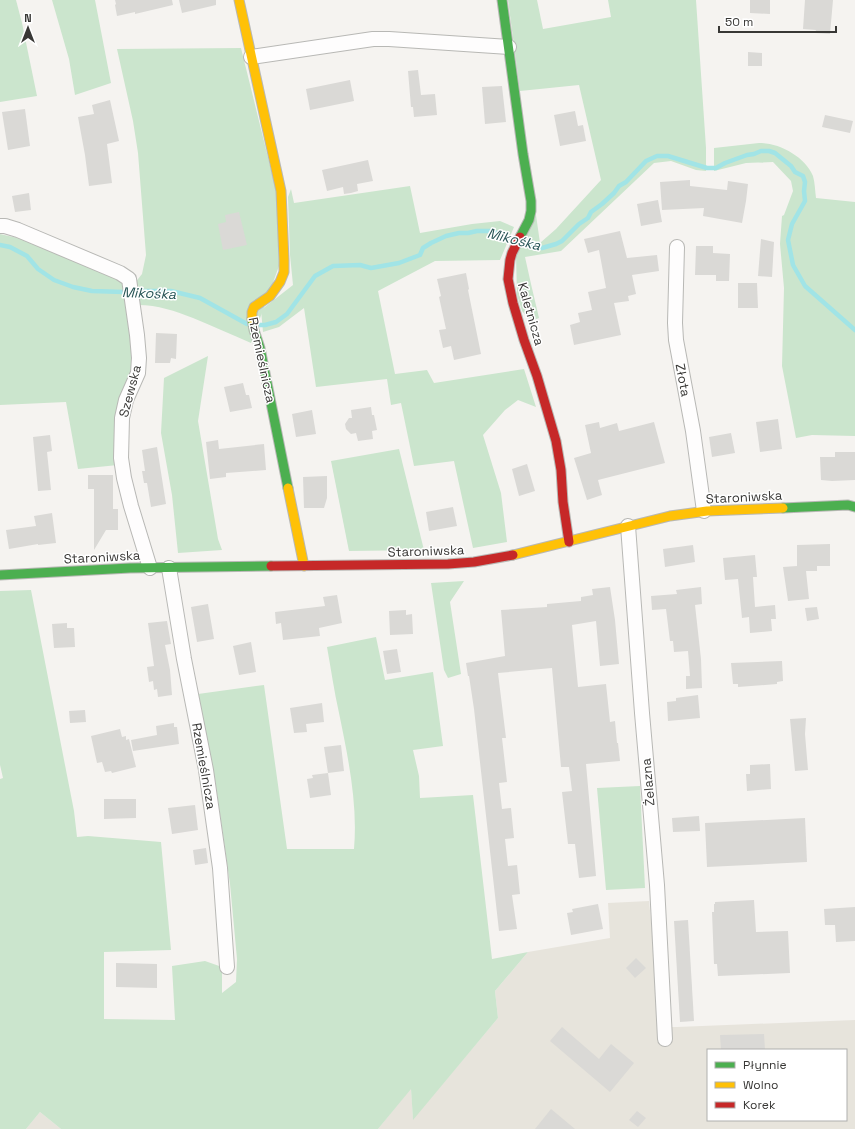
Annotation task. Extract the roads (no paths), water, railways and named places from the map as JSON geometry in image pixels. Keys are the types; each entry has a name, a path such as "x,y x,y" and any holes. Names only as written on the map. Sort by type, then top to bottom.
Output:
{"street":[{"name":"Rzemieślnicza","path":"239,0 281,191 283,216 285,264 283,276 277,288 266,299 257,304 252,311 253,328 260,348 304,566"},
{"name":"Kaletnicza","path":"502,0 523,154 531,201 529,220 515,246 510,260 508,279 514,308 537,376 556,441 561,470 564,509 569,542"},
{"path":"251,57 373,39 509,47"},
{"name":"Szewska","path":"0,226 18,230 120,273 129,279 139,358 138,373 126,400 122,418 121,458 130,506 150,568"},
{"name":"Złota","path":"677,247 676,340 693,431 704,512"},
{"name":"Staroniwska","path":"0,575 150,568 448,564 474,562 569,542 670,516 704,512 853,505"},
{"name":"Żelazna","path":"628,526 656,885 665,1039"},
{"name":"Rzemieślnicza","path":"169,568 184,659 206,770 220,868 227,967"}],"waterway":[{"name":"Mikośka","path":"523,243 542,248 562,241 579,224 588,218 591,212 614,193 619,186 626,182 646,161 657,156 668,156 707,168 716,168 747,155 761,151 769,151 775,153 791,166 795,172 803,176 805,182 805,201 792,224 788,240 793,265 805,286 855,330"},
{"name":"Mikośka","path":"257,325 265,325 276,322 287,314 315,276 333,266 360,265 371,268 399,263 420,255 423,248 431,243 446,236 459,233 492,231 514,240"},
{"name":"Mikośka","path":"0,245 10,247 27,256 38,269 54,280 73,287 92,291 171,291 200,298 247,324"}]}
